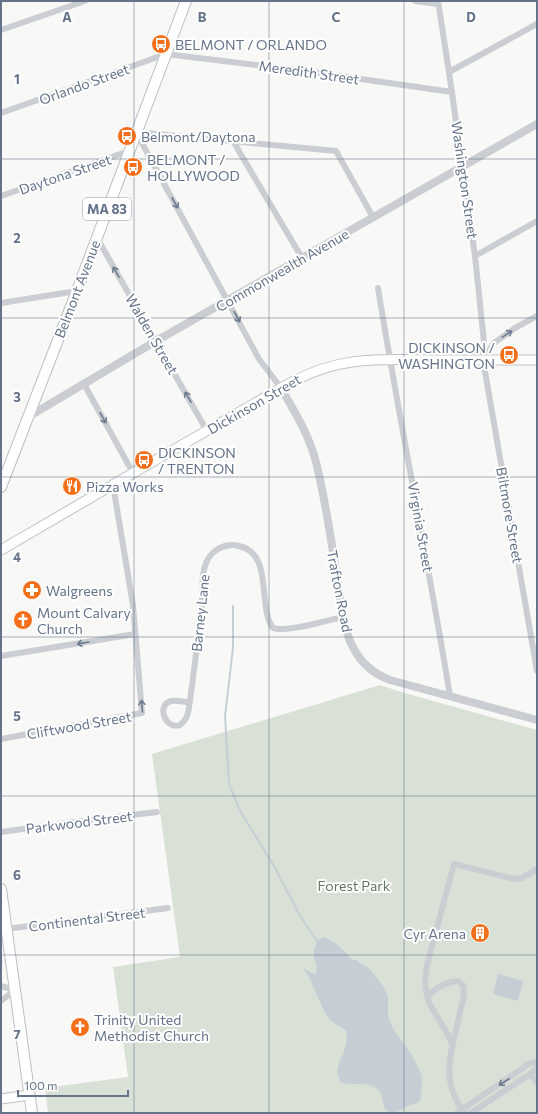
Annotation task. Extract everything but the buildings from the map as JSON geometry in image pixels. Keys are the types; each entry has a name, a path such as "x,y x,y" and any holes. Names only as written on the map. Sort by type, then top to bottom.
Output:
{"main road":[{"name":"Belmont Avenue","path":"1,486 97,238 186,1"},
{"name":"Dickinson Street","path":"1,550 281,388 308,374 329,366 361,360 390,359 537,360"},
{"path":"1,891 32,1113"},
{"path":"1,1099 29,1095"}],"street":[{"path":"1,30 85,1"},
{"path":"415,1 438,3"},
{"name":"Washington Street","path":"438,3 450,72 475,256 484,342 483,360"},
{"path":"450,72 537,24"},
{"name":"Meredith Street","path":"166,54 305,71 452,92"},
{"name":"Orlando Street","path":"1,113 166,54"},
{"name":"Commonwealth Avenue","path":"28,417 373,217 537,124"},
{"path":"136,132 336,151 373,217"},
{"path":"136,132 259,358 281,388"},
{"path":"233,141 302,258"},
{"name":"Daytona Street","path":"1,196 129,151"},
{"path":"475,256 537,221"},
{"name":"Walden Street","path":"97,238 207,431"},
{"name":"Virginia Street","path":"378,288 450,696"},
{"path":"1,303 76,291"},
{"path":"483,360 494,343 537,316"},
{"name":"Biltmore Street","path":"483,360 537,671"},
{"path":"84,384 133,473"},
{"name":"Trafton Road","path":"281,388 301,422 309,439 315,458 343,617 354,651 374,672 384,678 537,720"},
{"name":"Cliftwood Street","path":"1,739 142,714 133,605 113,485"},
{"name":"Barney Lane","path":"189,702 172,701 167,703 164,707 164,719 168,723 180,725 187,715 189,702 200,625 204,570 208,558 217,550 225,546 237,545 248,550 254,556 259,564 262,574 267,611 273,628 290,628 343,617"},
{"path":"1,656 135,634"},
{"name":"Parkwood Street","path":"1,832 157,812"},
{"path":"453,1046 429,1003 425,981 426,970 454,864 514,879 524,877 537,869"},
{"name":"Continental Street","path":"6,929 168,908"},
{"path":"427,997 436,988 450,982 458,981 463,985 464,997 450,1058 451,1085 461,1112 530,1064 537,1062 535,1070 530,1074 471,1113"},
{"path":"1,986 15,990"},
{"path":"1,1001 15,990"},
{"path":"530,1074 537,1082"}],"green space":[{"name":"Forest Park","path":"380,685 537,730 537,1113 48,1113 45,1088 128,1077 113,967 180,957 152,754"}],"shaded area":[{"path":"324,937 340,947 352,960 357,960 368,967 384,987 388,997 388,1015 393,1029 412,1055 422,1076 421,1099 418,1103 410,1105 394,1113 387,1111 383,1104 381,1094 375,1087 367,1084 349,1084 341,1082 338,1077 338,1065 346,1046 347,1031 331,1021 325,1013 307,973 301,966 311,973 316,974 317,967 314,957 314,949 317,941"},
{"path":"498,974 523,981 518,1001 493,994"}],"waterway":[{"path":"233,606 233,648 225,716 229,784 240,811 274,866 299,914 317,941"}],"place":[{"name":"BELMONT / ORLANDO","path":"161,44"},
{"name":"Belmont/Daytona","path":"127,136"},
{"name":"BELMONT / HOLLYWOOD","path":"133,167"},
{"name":"DICKINSON / WASHINGTON","path":"509,355"},
{"name":"DICKINSON / TRENTON","path":"144,460"},
{"name":"Pizza Works","path":"72,486"},
{"name":"Walgreens","path":"32,590"},
{"name":"Mount Calvary Church","path":"23,620"},
{"name":"Cyr Arena","path":"480,933"},
{"name":"Trinity United Methodist Church","path":"80,1027"}]}
